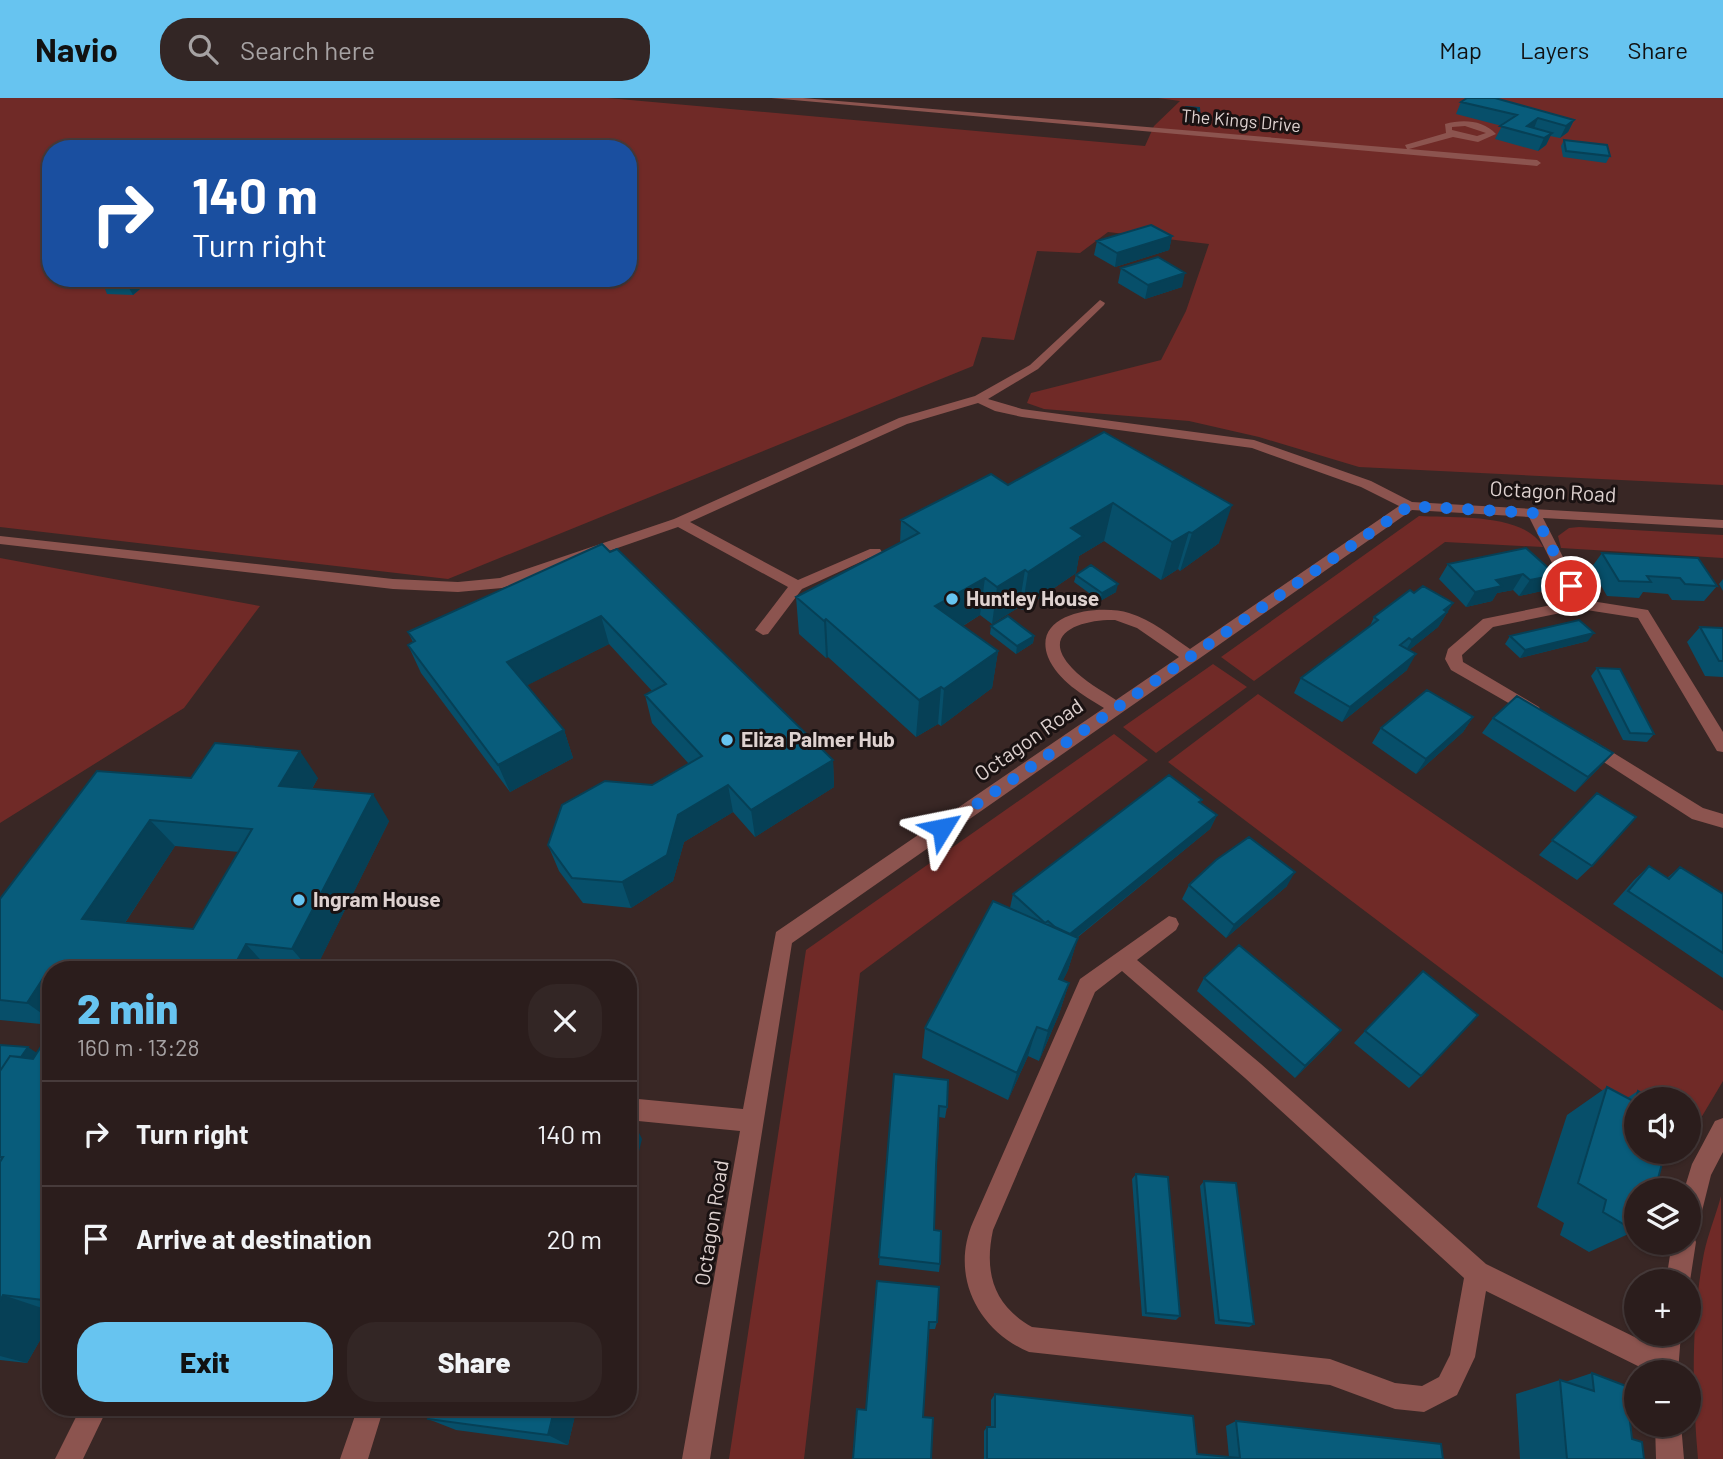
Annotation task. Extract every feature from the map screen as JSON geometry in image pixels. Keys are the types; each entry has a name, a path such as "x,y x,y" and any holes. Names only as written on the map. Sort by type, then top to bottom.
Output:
{"street":[{"name":"The Kings Drive","path":"775,98 1537,163"},
{"path":"1398,150 1453,134"},
{"path":"0,540 244,569 456,588 502,583 679,522 903,421 979,399 1034,367 1100,303"},
{"path":"979,399 999,408 1022,413 1254,444 1366,484 1409,506"},
{"name":"Octagon Road","path":"695,1459 783,938 1409,506 1723,524"},
{"path":"1534,513 1580,604"},
{"path":"679,522 797,586"},
{"path":"763,629 797,586 874,552"},
{"path":"1548,719 1457,666 1453,659 1454,653 1488,623 1580,604 1643,614 1723,746"},
{"path":"1115,708 1062,666 1055,654 1054,642 1058,631 1067,623 1080,616 1096,614 1128,618 1190,657"},
{"path":"1581,740 1699,814 1723,821"},
{"path":"1168,925 1087,986 975,1249 975,1273 982,1295 995,1315 1010,1330 1029,1339 1330,1372 1395,1396 1424,1399 1448,1386 1462,1357 1477,1273"},
{"path":"1123,960 1253,1071 1477,1273 1647,1360"},
{"path":"637,1110 752,1121"},
{"path":"1699,1178 1723,1129"},
{"path":"69,1459 90,1416"},
{"path":"354,1459 369,1416"},
{"path":"1669,1437 1670,1459"}],"shaded area":[{"path":"0,98 608,98 1145,146 1154,126 1180,101 1158,98 1723,98 1723,485 1359,467 1259,437 1189,421 1044,409 1027,403 1031,393 1161,360 1186,311 1209,244 1108,232 1080,253 1037,251 1014,340 982,337 973,366 448,579 0,527"},
{"path":"1419,516 1487,519 1505,523 1534,536 1543,547 1445,542 1254,681 1221,657"},
{"path":"1569,528 1723,535 1723,558 1561,548 1558,536"},
{"path":"0,558 260,606 184,708 0,823"},
{"path":"1213,664 1247,687 1156,753 1123,727"},
{"path":"1258,694 1723,1011 1723,1081 1701,1118 1701,1087 1624,1087 1624,1107 1168,762"},
{"path":"1114,734 1148,760 860,973 804,1459 729,1459 806,950"},
{"path":"1721,1196 1723,1459 1698,1459 1697,1437 1701,1437 1701,1360 1694,1360 1695,1346 1701,1346 1701,1272"}],"building":[{"path":"1467,98 1495,98 1574,120 1566,126 1538,118 1527,126 1552,133 1544,138 1500,126 1517,115 1461,102"},
{"path":"1186,107 1199,108 1200,118 1186,117"},
{"path":"1564,140 1607,145 1610,156 1566,151"},
{"path":"1151,225 1172,236 1117,253 1097,241"},
{"path":"1158,257 1185,273 1148,285 1121,268"},
{"path":"1104,432 1232,505 1192,533 1189,532 1172,542 1113,503 1071,528 1083,536 1028,572 1025,570 997,587 985,578 935,606 998,651 944,689 941,687 919,700 826,619 824,621 796,597 919,533 901,520 991,474 1008,485"},
{"name":"Eliza Palmer Hub","path":"602,544 610,552 617,549 833,760 751,810 728,785 678,815 667,855 622,882 572,878 548,845 562,805 605,781 652,785 702,756 645,695 666,684 601,616 507,662 564,730 498,765 408,645 415,641 408,632"},
{"path":"1526,548 1556,575 1530,580 1523,574 1496,580 1502,586 1475,592 1448,564"},
{"path":"1602,553 1698,558 1717,586 1685,584 1680,578 1647,576 1651,582 1619,581"},
{"path":"1091,565 1118,584 1102,593 1076,575"},
{"path":"1423,586 1453,603 1444,610 1447,612 1412,640 1409,638 1400,645 1416,654 1350,707 1301,678 1378,620 1374,617 1410,590 1414,593"},
{"path":"1008,616 1034,636 1017,646 991,626"},
{"path":"1579,620 1594,633 1525,650 1510,636"},
{"path":"1700,627 1723,628 1723,661 1719,661"},
{"path":"1597,668 1620,669 1654,734 1630,733"},
{"path":"1427,690 1473,717 1426,759 1381,728"},
{"path":"1517,696 1613,753 1588,777 1493,718"},
{"path":"215,743 300,751 279,786 373,794 292,949 246,944 237,961 42,961 42,980 27,1003 0,1000 0,899 97,771 191,778","holes":["150,820 252,829 193,929 82,919"]},
{"path":"1169,775 1217,815 1070,934 1048,921 1045,923 1013,894"},
{"path":"1597,793 1636,817 1592,866 1552,840"},
{"path":"1249,837 1295,872 1234,925 1189,885 1216,860"},
{"path":"1649,866 1669,879 1680,867 1723,894 1723,953 1628,891"},
{"path":"993,901 1078,938 1059,979 1069,983 1048,1031 1037,1027 1017,1073 925,1028"},
{"path":"1239,945 1341,1030 1305,1066 1204,978"},
{"path":"1423,971 1478,1015 1421,1076 1365,1031"},
{"path":"0,1045 28,1047 21,1057 10,1056 0,1071"},
{"path":"42,1045 42,1300 3,1295 0,1301 0,1162 3,1157 0,1157 0,1071 10,1056 33,1059"},
{"path":"894,1074 948,1080 947,1107 939,1106 936,1166 934,1230 941,1231 940,1264 879,1257"},
{"path":"1607,1087 1624,1096 1624,1164 1662,1164 1658,1178 1624,1178 1624,1224 1603,1212 1606,1200 1578,1183"},
{"path":"1136,1174 1168,1177 1180,1316 1146,1313"},
{"path":"1204,1181 1236,1183 1254,1324 1219,1320"},
{"path":"877,1281 939,1287 937,1322 929,1322 923,1417 933,1418 931,1459 853,1459 857,1409 866,1410"},
{"path":"1592,1373 1624,1385 1624,1437 1642,1442 1644,1459 1567,1459 1560,1380 1594,1391"},
{"path":"995,1394 1193,1416 1197,1454 1240,1458 1236,1421 1441,1444 1443,1459 987,1459 987,1427 995,1427"},
{"path":"429,1416 553,1416 548,1435 428,1419"}],"place":[{"name":"Huntley House","path":"952,599"},
{"name":"Eliza Palmer Hub","path":"727,740"},
{"name":"Ingram House","path":"299,900"}],"route":[{"path":"942,828 1409,506 1534,513 1571,586"}]}
